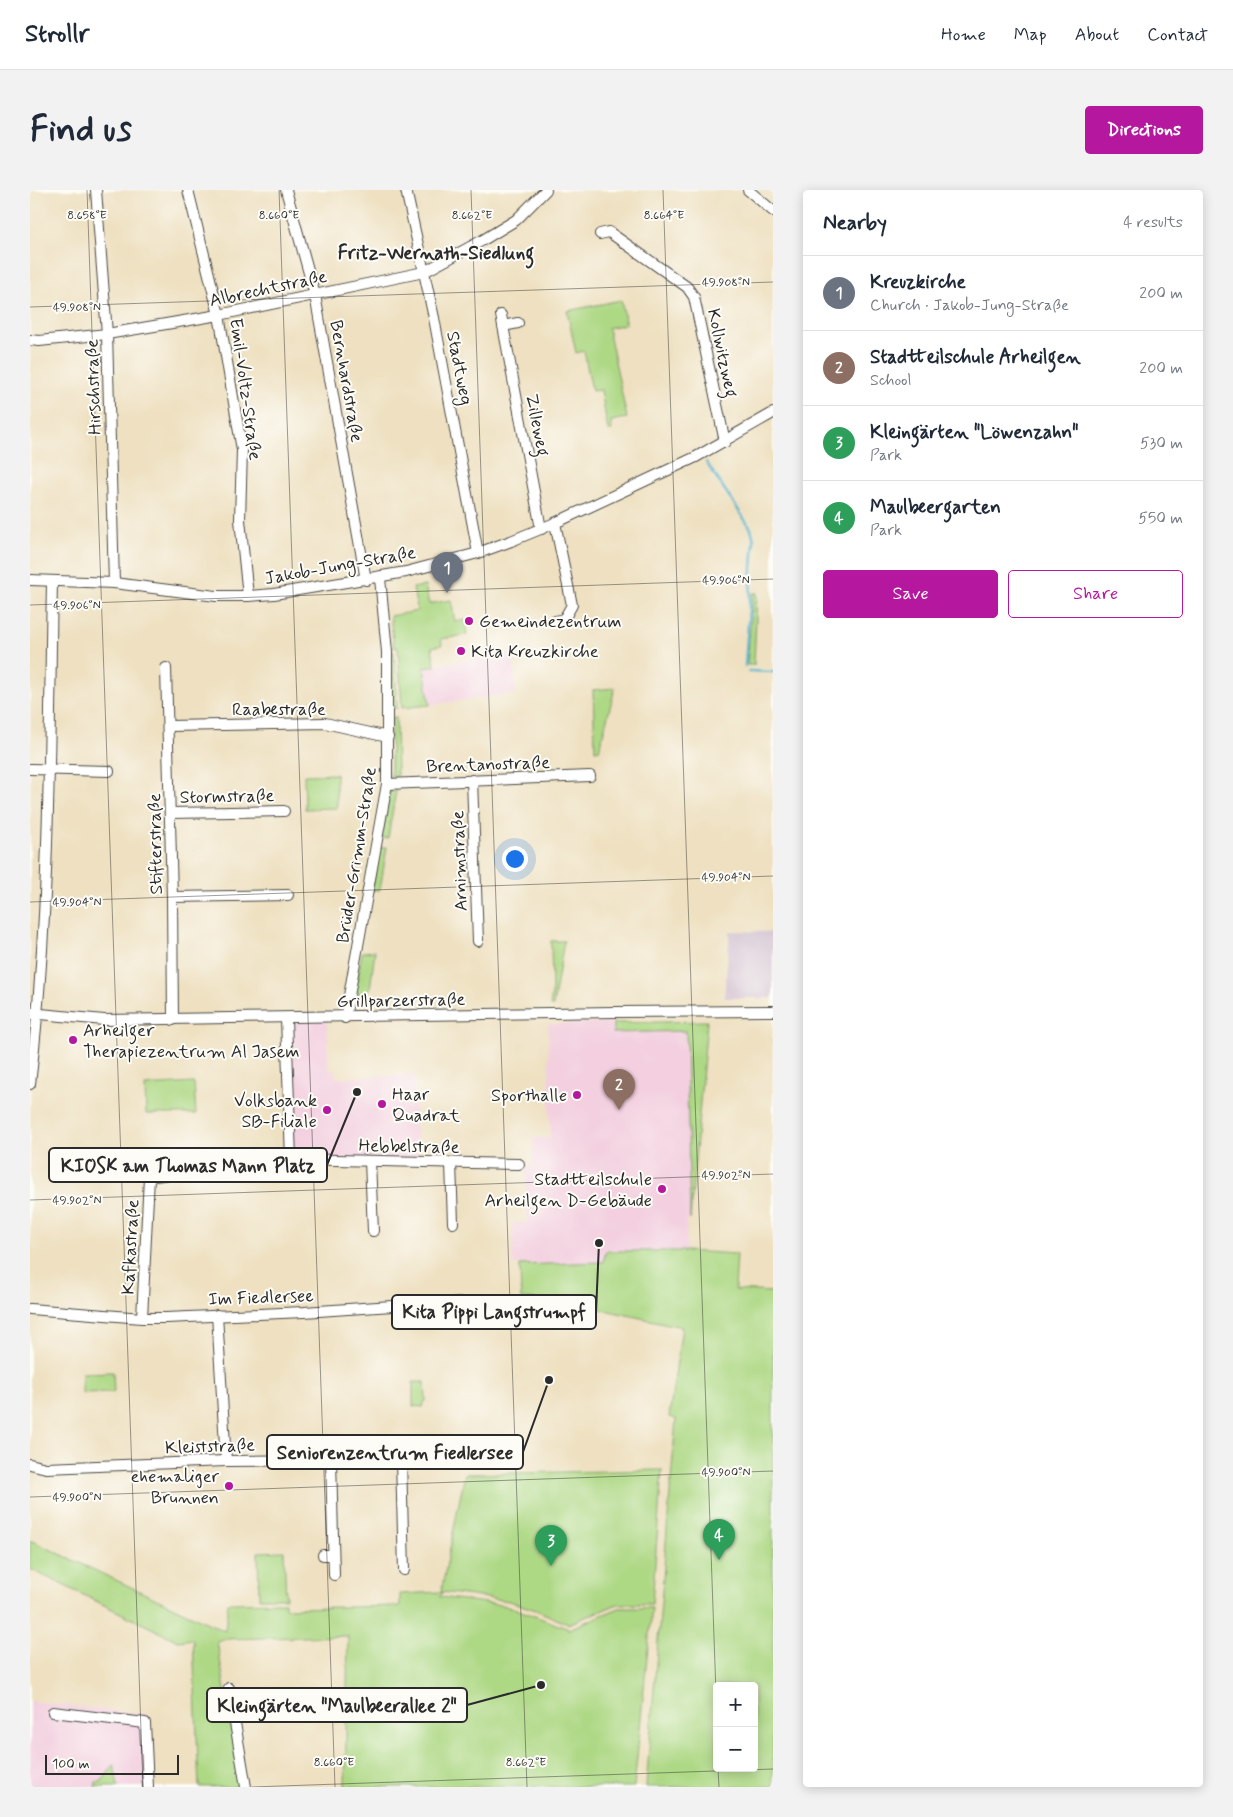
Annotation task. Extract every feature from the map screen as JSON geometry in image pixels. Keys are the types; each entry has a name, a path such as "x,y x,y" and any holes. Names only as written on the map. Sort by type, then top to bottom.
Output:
{"street":[{"name":"Hirschstraße","path":"96,190 108,334 114,583"},
{"name":"Emil-Voltz-Straße","path":"188,190 219,315 242,450 240,520 248,596"},
{"name":"Bernhardstraße","path":"286,190 315,295 366,580"},
{"name":"Stadtweg","path":"406,190 424,272 478,553"},
{"path":"748,190 759,194 773,211"},
{"name":"Albrechtstraße","path":"30,340 39,341 108,334 219,315 424,272 516,220 543,191"},
{"name":"Kollwitzweg","path":"600,234 608,232 687,287 694,297 725,442"},
{"name":"Zilleweg","path":"500,315 541,529"},
{"path":"503,326 518,323"},
{"name":"Jakob-Jung-Straße","path":"30,580 114,583 216,596 248,596 274,594 380,578 478,553 556,523 725,442 773,413"},
{"path":"555,621 564,619 572,605 556,523"},
{"name":"Brüder-Grimm-Straße","path":"345,1018 387,784 387,652 380,578"},
{"path":"30,1084 34,1013 46,887 52,581"},
{"name":"Stifterstraße","path":"166,668 169,726 174,1020"},
{"name":"Raabestraße","path":"169,726 325,723 388,737"},
{"path":"30,769 110,770"},
{"name":"Brentanostraße","path":"387,784 590,776"},
{"name":"Arnimstraße","path":"472,780 478,941"},
{"name":"Stormstraße","path":"170,813 284,811"},
{"path":"172,897 288,895"},
{"name":"Grillparzerstraße","path":"34,1013 104,1020 174,1020 773,1011"},
{"path":"286,1018 291,1159"},
{"name":"Hebbelstraße","path":"150,1177 244,1163 291,1159 519,1164"},
{"path":"370,1161 373,1231"},
{"path":"450,1163 453,1224"},
{"name":"Kafkastraße","path":"142,1318 150,1177"},
{"name":"Im Fiedlersee","path":"30,1308 142,1318 493,1302"},
{"path":"217,1315 226,1461"},
{"name":"Kleiststraße","path":"30,1464 46,1468 226,1461 452,1459"},
{"path":"331,1460 328,1555 334,1575"},
{"path":"401,1460 404,1570"},
{"path":"228,1688 246,1787"},
{"path":"53,1712 145,1723 148,1787"}],"shaded area":[{"path":"513,652 516,693 430,705 424,668"},
{"path":"730,931 773,932 773,998 724,998"},
{"path":"286,1018 327,1018 329,1070 335,1070 336,1078 414,1075 417,1162 291,1159"},
{"path":"613,1023 613,1033 686,1031 690,1220 687,1220 686,1251 607,1251 603,1262 513,1265 512,1223 527,1223 526,1166 533,1166 533,1138 550,1138 548,1024"},
{"path":"30,1701 150,1715 154,1787 30,1787"}],"green space":[{"path":"621,300 626,324 608,328 627,418 611,421 612,430 608,431 601,390 592,391 584,351 576,353 567,311"},
{"path":"425,586 429,604 451,600 455,622 465,620 467,635 441,639 442,645 432,647 435,666 424,668 430,705 402,708 398,647 394,648 390,616 417,611 413,588"},
{"path":"753,593 757,593 754,665 747,665"},
{"path":"394,652 397,708 391,709 390,653"},
{"path":"615,688 599,750 595,750 593,690"},
{"path":"396,717 397,776 391,777 391,718"},
{"path":"336,774 337,808 305,809 304,775"},
{"path":"390,791 396,791 388,838 381,838"},
{"path":"387,847 380,890 372,890 379,848"},
{"path":"551,941 564,941 553,1006 550,1006 552,992"},
{"path":"375,951 370,989 355,996 362,952"},
{"path":"707,1021 690,1220 686,1031 613,1033 613,1023"},
{"path":"194,1083 196,1114 146,1114 145,1086"},
{"path":"606,1251 686,1251 737,1254 735,1290 773,1292 773,1787 646,1787 676,1419 669,1417 682,1327 563,1301 521,1299 520,1265 603,1262"},
{"path":"113,1372 114,1392 82,1393 82,1373"},
{"path":"413,1382 425,1382 426,1401 423,1407 413,1406"},
{"path":"662,1470 652,1604 618,1604 568,1624 509,1601 442,1592 440,1597 508,1606 569,1629 619,1608 652,1608 634,1787 345,1787 348,1636 225,1639 217,1641 241,1787 199,1787 193,1639 178,1641 30,1569 30,1540 225,1631 228,1603 285,1602 285,1608 400,1606 400,1594 441,1592 465,1474"},
{"path":"284,1551 286,1598 259,1598 258,1552"},
{"path":"114,1765 118,1787 95,1787 96,1782 101,1782"}],"waterway":[{"path":"706,462 751,529 754,540 745,666"},
{"path":"749,671 773,672"}],"place":[{"name":"Kreuzkirche","path":"447,593"},
{"name":"Gemeindezentrum","path":"469,621"},
{"name":"Kita Kreuzkirche","path":"461,651"},
{"name":"Arheilger Therapiezentrum Al Jasem","path":"73,1040"},
{"name":"KIOSK am Thomas Mann Platz","path":"357,1092"},
{"name":"Sporthalle","path":"577,1095"},
{"name":"Haar Quadrat","path":"382,1104"},
{"name":"Volksbank SB-Filiale","path":"327,1110"},
{"name":"Stadtteilschule Arheilgen","path":"619,1110"},
{"name":"Stadtteilschule Arheilgen D-Gebäude","path":"662,1189"},
{"name":"Kita Pippi Langstrumpf","path":"599,1243"},
{"name":"Seniorenzentrum Fiedlersee","path":"549,1380"},
{"name":"ehemaliger Brunnen","path":"229,1486"},
{"name":"Maulbeergarten","path":"719,1560"},
{"name":"Kleingärten \"Löwenzahn\"","path":"551,1566"},
{"name":"Kleingärten \"Maulbeerallee 2\"","path":"541,1685"}],"district":[{"name":"Fritz-Wernath-Siedlung","path":"436,252"}]}
